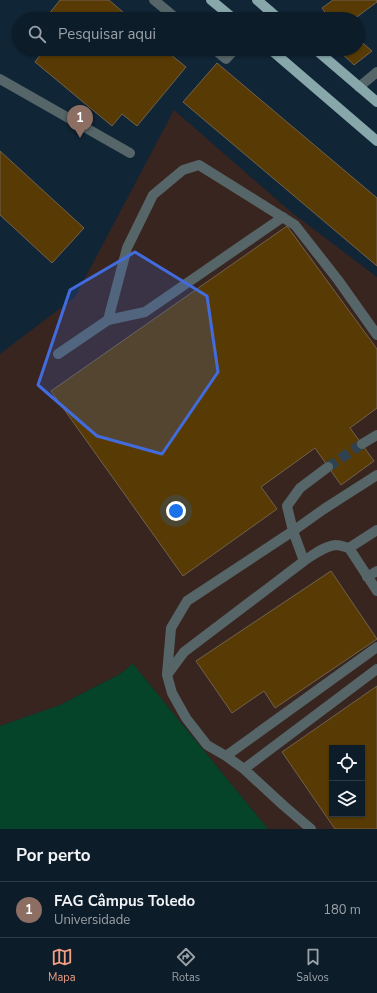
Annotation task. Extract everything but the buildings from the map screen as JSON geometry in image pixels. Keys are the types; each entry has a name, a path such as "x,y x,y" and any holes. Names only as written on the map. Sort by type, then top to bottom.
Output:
{"main road":[{"path":"212,0 226,12"},
{"path":"257,0 270,11"},
{"path":"280,56 377,141"},
{"path":"323,56 377,102"}],"street":[{"path":"154,0 169,12"},
{"path":"359,87 377,72"},
{"path":"0,79 130,153"},
{"path":"108,320 126,248 153,194 183,170 199,165 295,225 338,280 377,336"},
{"path":"58,354 108,320 146,312 283,217"},
{"path":"362,444 377,435"},
{"path":"304,561 286,506 300,488 328,467"},
{"path":"311,829 244,769 207,745 186,718 172,693 167,675 171,628 187,601 377,475"},
{"path":"349,548 377,530"},
{"path":"167,675 184,652 304,561 328,547 337,545 349,548 377,592"},
{"path":"367,577 377,571"},
{"path":"226,756 377,647"},
{"path":"244,769 377,669"}],"highlighted area":[{"path":"135,252 207,296 218,372 162,454 97,436 38,385 70,290"}],"shaded area":[{"path":"174,110 291,212 377,277 377,829 268,829 133,664 120,674 60,705 0,726 0,354 75,297"}],"green space":[{"path":"133,664 268,829 0,829 0,726 60,705 120,674"}],"tunnel":[{"path":"328,467 362,444"}],"place":[{"name":"FAG Câmpus Toledo","path":"80,138"}]}
